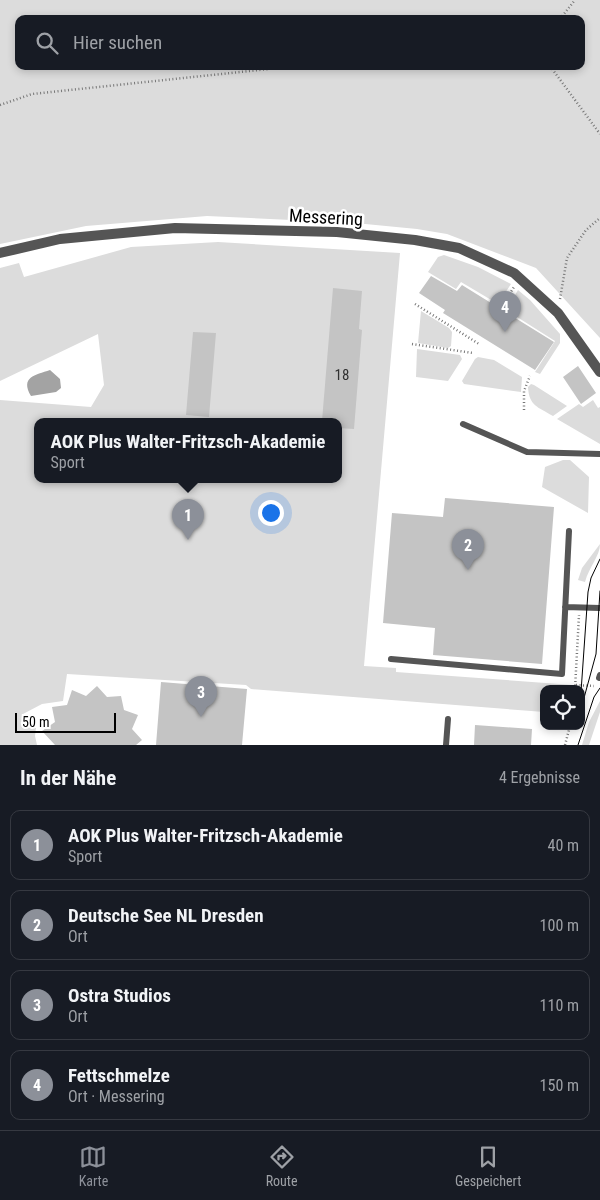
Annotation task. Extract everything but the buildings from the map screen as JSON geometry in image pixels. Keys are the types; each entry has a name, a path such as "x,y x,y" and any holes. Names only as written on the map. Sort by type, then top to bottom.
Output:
{"street":[{"name":"Messering","path":"0,253 60,239 175,228 337,232 415,240 459,248 514,272 558,312 600,372"}],"lane":[{"path":"463,424 527,452 600,454"},
{"path":"391,659 562,674 569,531"},
{"path":"565,606 600,608"},
{"path":"446,745 448,719"}],"path":[{"path":"563,15 575,0"},
{"path":"0,105 32,94 259,70"},
{"path":"553,70 600,134"},
{"path":"558,312 567,258 586,230 600,218"},
{"path":"500,309 520,278"},
{"path":"415,304 478,344"},
{"path":"412,344 473,353"},
{"path":"524,410 524,391 530,376"},
{"path":"577,685 580,607"},
{"path":"585,686 595,686 600,676"},
{"path":"565,745 569,730"}],"shaded area":[{"path":"0,0 600,0 600,338 536,268 447,234 355,223 207,216 86,226 0,244"},
{"path":"218,242 400,253 364,666 396,668 396,672 573,685 540,685 540,712 251,689 246,685 67,674 63,701 42,704 23,714 22,725 36,728 37,745 0,745 0,400 91,407 104,385 98,334 0,381 0,268 19,263 24,277 131,247"},
{"path":"444,255 478,267 511,284 498,304 461,282 456,289 428,272 438,257"},
{"path":"518,290 530,300 560,334 560,343 540,374 535,372 555,341 506,310"},
{"path":"421,311 449,328 452,332 451,346 448,348 418,343"},
{"path":"417,349 460,355 462,359 448,381 416,377"},
{"path":"478,357 494,360 522,377 521,392 464,384 462,381"},
{"path":"50,370 60,379 61,388 56,392 31,396 27,385 28,381 34,375"},
{"path":"531,384 567,406 553,416 539,408 530,398 528,387"},
{"path":"593,400 598,408 600,407 600,444 557,419 579,404 583,407"},
{"path":"563,460 570,460 589,477 588,513 542,487 545,467"},
{"path":"600,544 585,582 578,580 582,568"},
{"path":"600,701 600,712 589,745 582,745 589,722"}],"tram line":[{"path":"581,685 588,592 591,578 600,559"},
{"path":"585,694 596,654 600,591"},
{"path":"578,745 594,697 600,688"}],"place":[{"name":"Fettschmelze","path":"505,332"},
{"name":"AOK Plus Walter-Fritzsch-Akademie","path":"188,540"},
{"name":"Deutsche See NL Dresden","path":"468,570"},
{"name":"Ostra Studios","path":"201,717"}]}
